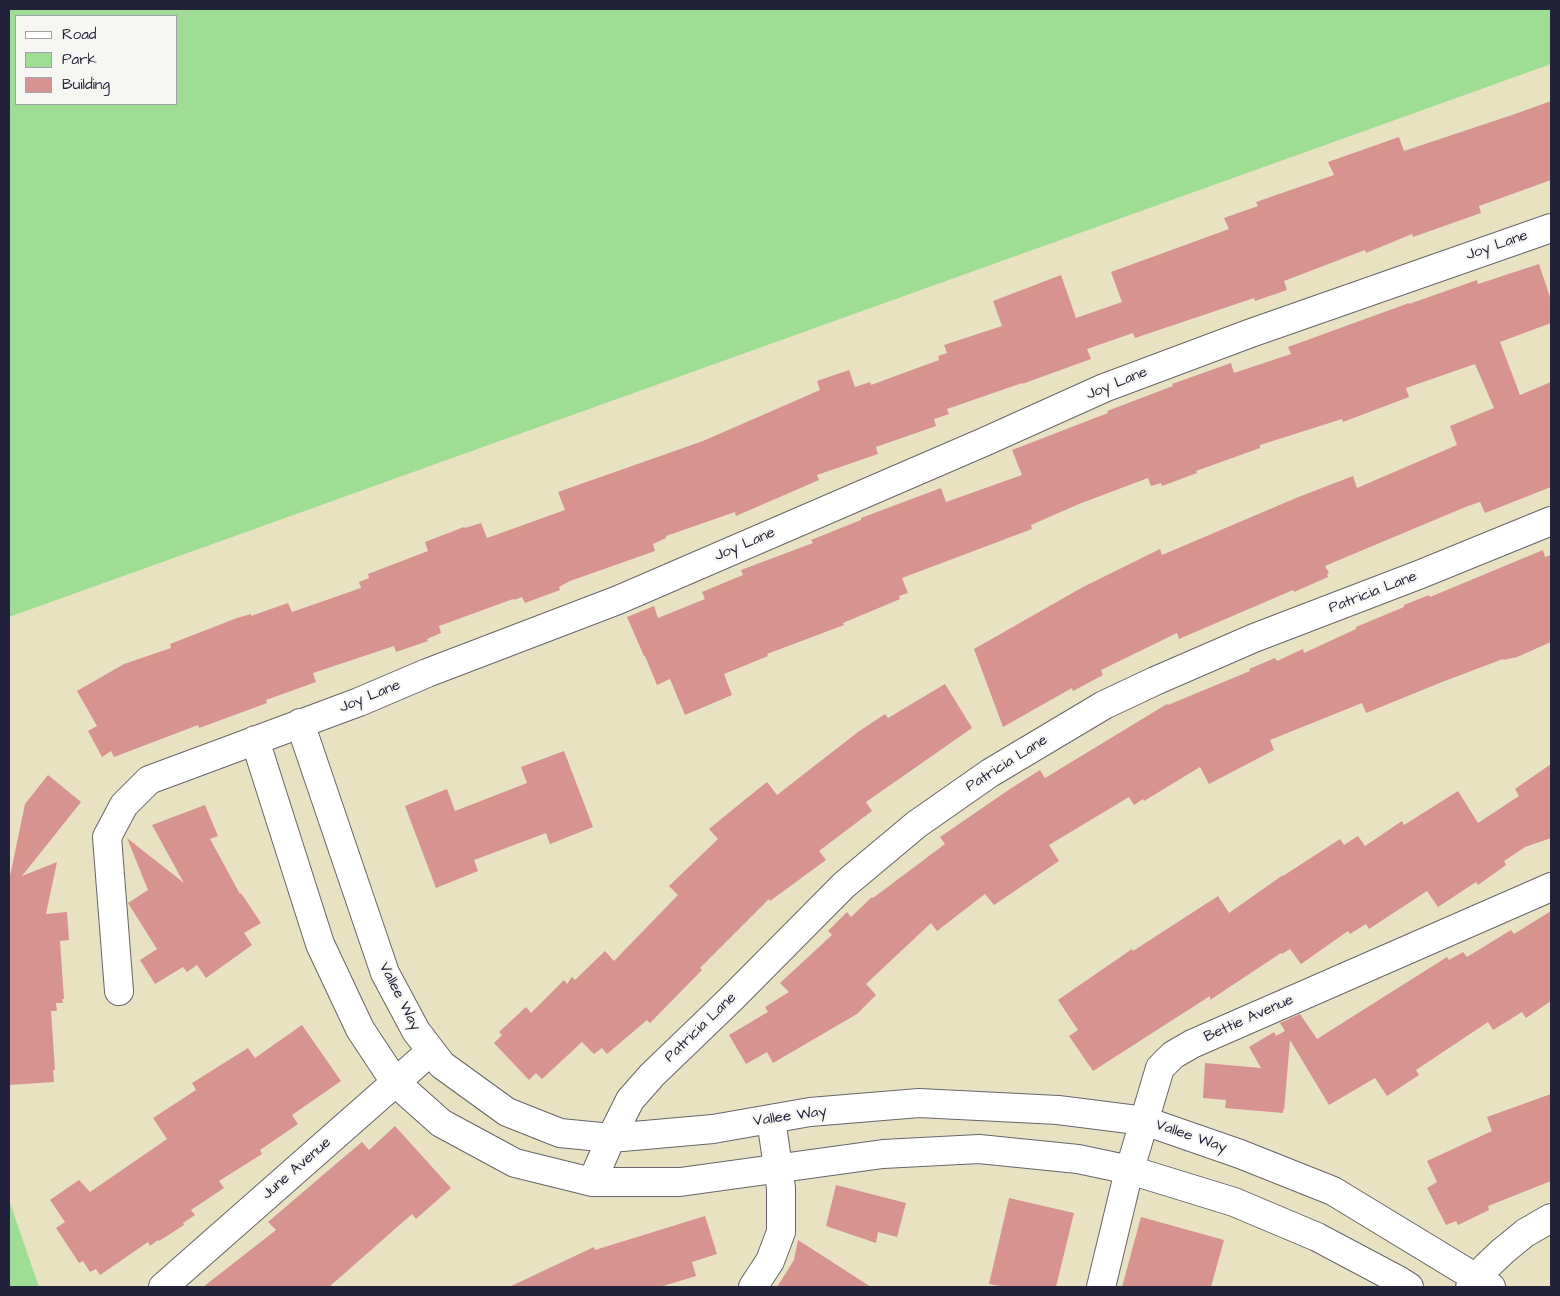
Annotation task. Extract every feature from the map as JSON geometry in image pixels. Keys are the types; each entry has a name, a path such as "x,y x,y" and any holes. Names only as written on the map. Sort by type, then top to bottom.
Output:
{"street":[{"name":"Joy Lane","path":"119,991 108,838 124,805 149,780 360,702 428,673 618,600 975,446 1104,388 1251,333 1551,228"},
{"name":"Patricia Lane","path":"592,1182 630,1100 652,1075 732,998 844,885 917,824 990,773 1104,705 1155,681 1254,638 1422,574 1551,521"},
{"name":"Vallee Way","path":"300,723 385,973 416,1031 442,1065 507,1112 560,1133 611,1138 713,1129 810,1112 919,1103 1058,1110 1145,1121 1240,1154 1333,1191 1479,1284"},
{"path":"255,740 320,944 360,1030 395,1082 441,1123 514,1163 592,1182 680,1182 883,1154 979,1149 1078,1159 1130,1170 1234,1202 1317,1237 1409,1287"},
{"name":"Bettie Avenue","path":"1101,1287 1130,1170 1160,1068 1173,1055 1192,1044 1551,887"},
{"name":"June Avenue","path":"162,1287 431,1051"},
{"path":"753,1287 770,1261 781,1232 781,1188 771,1119"},
{"path":"1479,1284 1486,1267 1518,1239 1551,1218"}],"green space":[{"path":"9,9 1551,9 1551,64 9,617"},
{"path":"9,1200 39,1287 9,1287"}],"building":[{"path":"1551,101 1551,180 1479,206 1481,213 1413,237 1412,234 1366,253 1365,250 1284,281 1287,290 1255,301 1254,298 1135,338 1133,333 1087,349 1091,359 947,409 949,414 934,419 936,426 876,447 878,454 817,475 819,480 736,516 735,512 666,536 666,538 653,544 655,551 570,581 559,587 560,590 525,603 522,597 513,599 439,626 441,633 427,639 428,641 396,652 394,646 313,673 316,682 266,700 267,703 199,728 198,725 114,757 111,751 102,757 88,731 97,726 77,691 124,664 171,648 170,644 237,618 251,614 251,616 288,603 292,612 361,588 359,582 369,578 368,574 428,551 425,542 464,527 481,523 487,538 565,510 558,492 703,441 820,390 817,381 849,370 855,387 870,382 871,385 939,360 938,356 947,353 944,345 1002,326 993,301 1061,275 1076,318 1122,302 1111,272 1229,229 1224,218 1258,206 1256,202 1334,175 1328,162 1399,137 1404,151"},
{"path":"1539,264 1551,300 1551,323 1500,342 1520,395 1551,382 1551,487 1485,513 1480,502 1468,506 1325,566 1329,573 1327,574 1328,577 1179,639 1177,633 1101,670 1103,675 1073,691 1072,688 1003,727 974,649 1083,587 1160,549 1162,555 1353,476 1357,488 1457,445 1450,426 1494,408 1475,364 1406,388 1409,397 1343,422 1342,419 1260,445 1260,448 1196,471 1197,473 1162,486 1161,483 1151,486 1148,478 1079,504 1031,525 1032,529 902,578 908,593 899,596 900,599 843,623 844,625 767,654 768,656 724,674 732,695 685,715 670,679 657,685 627,617 654,606 658,618 705,599 702,592 743,575 741,570 813,543 811,540 861,520 861,518 941,488 946,502 1022,475 1012,450 1108,413 1107,411 1173,386 1172,384 1231,363 1234,373 1291,354 1288,347 1409,303 1477,280 1478,284"},
{"path":"1543,550 1545,557 1551,555 1551,642 1517,657 1503,659 1366,713 1362,703 1270,740 1274,750 1209,784 1200,767 1144,801 1143,799 1134,805 1129,797 1049,845 1059,861 994,905 985,894 937,931 931,923 866,984 876,995 857,1014 773,1063 767,1052 746,1064 729,1035 768,1012 765,1007 789,992 780,983 832,935 828,931 847,912 851,917 872,897 945,844 940,837 1010,789 1040,770 1045,778 1167,704 1250,671 1249,669 1275,658 1277,661 1303,649 1304,653 1356,629 1356,627 1404,607 1404,605 1429,595 1430,597"},
{"path":"945,684 972,728 866,802 872,811 819,851 826,860 770,901 769,899 700,968 702,970 650,1023 647,1020 607,1054 602,1048 594,1054 582,1042 542,1079 536,1073 529,1080 494,1043 502,1035 499,1032 526,1007 531,1013 564,980 567,984 572,977 575,980 605,951 614,961 678,895 669,886 718,839 709,829 767,782 777,795 858,732 885,714 888,718"},
{"path":"564,751 593,827 550,844 546,833 474,860 478,871 436,888 405,806 447,789 455,811 527,783 521,767"},
{"path":"1551,764 1551,838 1525,847 1504,861 1506,865 1478,885 1476,882 1438,907 1427,891 1369,929 1366,924 1350,934 1348,931 1301,964 1290,949 1281,953 1210,1000 1210,996 1093,1071 1069,1036 1078,1030 1058,1000 1132,949 1133,951 1218,896 1229,913 1283,875 1340,839 1344,845 1358,836 1365,846 1402,821 1404,825 1458,791 1478,823 1519,796 1515,789"},
{"path":"48,775 81,802 22,876 57,862 46,914 67,912 69,940 60,941 64,999 62,999 63,1003 56,1003 57,1011 51,1011 55,1070 53,1070 54,1082 9,1085 9,881 25,804"},
{"path":"205,805 218,836 210,839 240,894 261,923 244,933 252,945 206,978 197,965 187,972 183,967 155,984 140,960 157,949 128,903 148,890 127,838 184,883 152,825"},
{"path":"1551,911 1551,1001 1526,1018 1522,1012 1493,1030 1488,1022 1416,1070 1419,1075 1387,1096 1375,1078 1329,1105 1290,1040 1283,1113 1225,1108 1226,1100 1203,1098 1205,1063 1261,1068 1249,1047 1274,1032 1276,1036 1285,1031 1280,1023 1300,1014 1317,1039 1447,957 1449,960 1463,952 1467,957 1511,930 1514,934"},
{"path":"302,1025 341,1081 292,1115 298,1124 260,1150 262,1154 219,1181 224,1188 191,1210 195,1215 183,1223 184,1225 150,1246 148,1242 100,1275 96,1269 90,1272 83,1261 79,1263 56,1228 65,1222 50,1200 79,1180 90,1192 167,1139 153,1118 196,1090 192,1083 248,1048 255,1058"},
{"path":"1551,1094 1551,1181 1488,1206 1489,1210 1458,1225 1456,1221 1446,1225 1427,1188 1437,1182 1427,1161 1492,1131 1487,1117"},
{"path":"395,1126 451,1188 416,1219 412,1214 329,1287 203,1287 276,1230 268,1222 362,1142 369,1150"},
{"path":"836,1185 906,1203 897,1237 878,1232 876,1243 826,1226"},
{"path":"1009,1198 1074,1213 1056,1287 1006,1287 989,1284"},
{"path":"705,1216 717,1254 692,1262 696,1276 660,1287 509,1287 594,1247 595,1250"},
{"path":"1141,1217 1224,1240 1211,1287 1122,1287"},
{"path":"798,1240 871,1287 777,1287 794,1260"}]}
